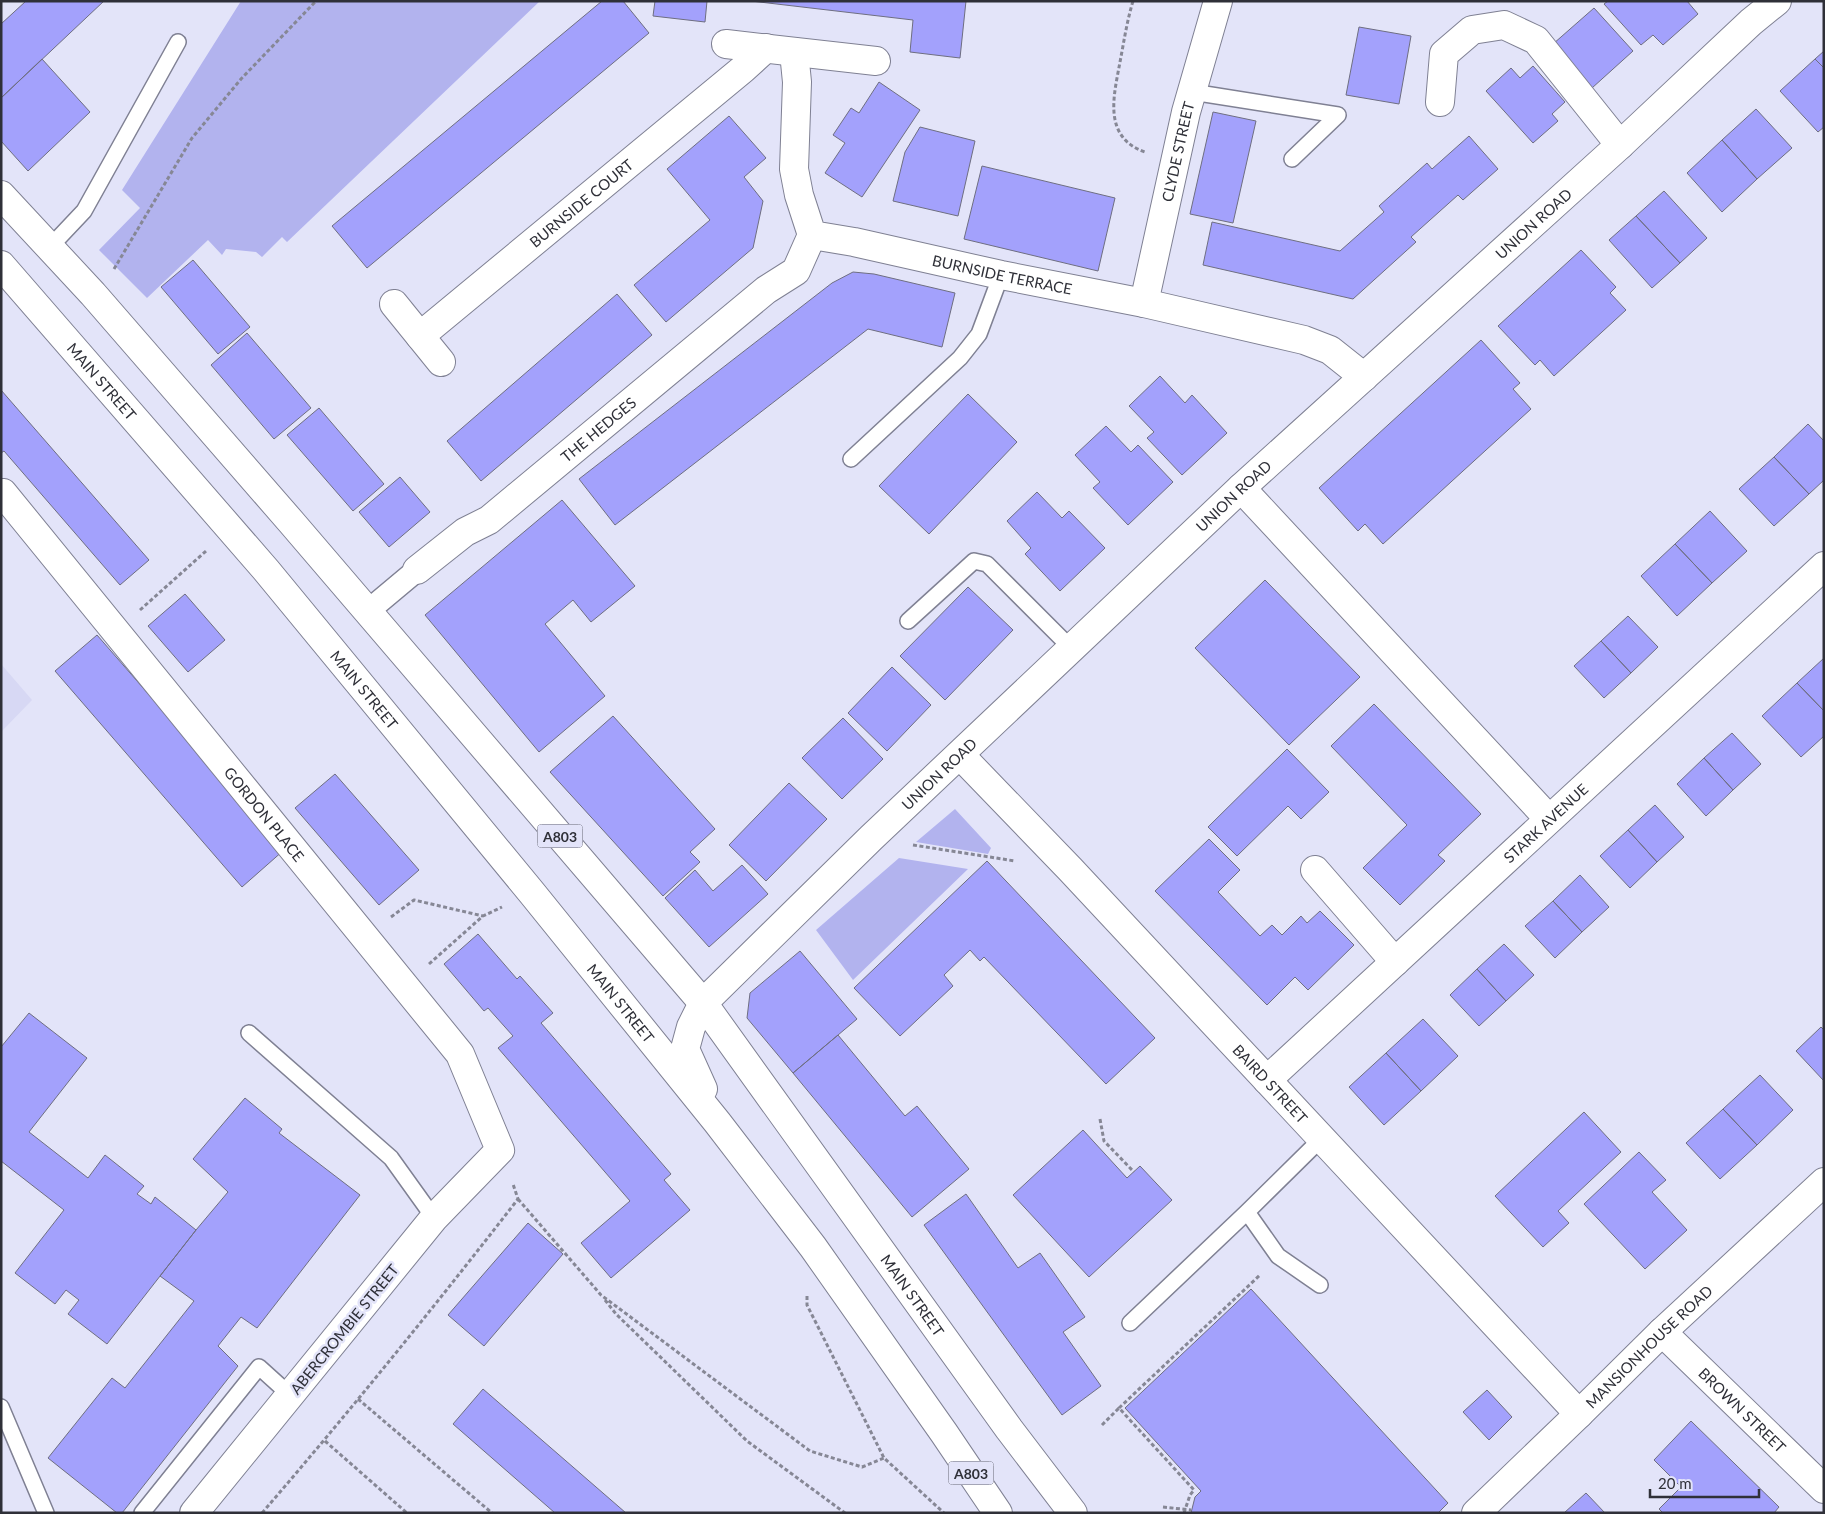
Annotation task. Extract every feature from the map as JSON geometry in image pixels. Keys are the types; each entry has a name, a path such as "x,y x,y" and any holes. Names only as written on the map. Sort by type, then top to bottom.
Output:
{"street":[{"name":"CLYDE STREET","path":"1144,303 1192,92 1218,1"},
{"name":"UNION ROAD","path":"703,1003 871,838 1241,488 1776,1"},
{"path":"1440,102 1444,54 1472,30 1504,25 1536,40 1620,145"},
{"path":"726,44 876,61"},
{"name":"BURNSIDE COURT","path":"420,336 766,48"},
{"path":"794,52 797,82 794,169 799,195 812,235"},
{"name":"MAIN STREET","path":"1,195 93,294 368,611 703,1003 1009,1429 1073,1513"},
{"name":"BURNSIDE TERRACE","path":"812,235 854,242 1144,303 1304,340 1330,350 1364,377"},
{"name":"THE HEDGES","path":"368,611 465,532 489,520 766,290 796,272 812,235"},
{"name":"MAIN STREET","path":"1,265 230,530 532,893 717,1122 807,1239 998,1513"},
{"path":"394,304 441,362"},
{"path":"1241,488 1549,820"},
{"name":"GORDON PLACE","path":"3,492 460,1054 500,1150"},
{"name":"STARK AVENUE","path":"1267,1080 1824,566"},
{"name":"BAIRD STREET","path":"960,755 1070,869 1579,1414"},
{"path":"1315,870 1395,962"},
{"name":"MAIN STREET","path":"703,1003 690,1027 685,1049 717,1122"},
{"name":"ABERCROMBIE STREET","path":"194,1513 434,1218 500,1150"},
{"name":"MANSIONHOUSE ROAD","path":"1476,1513 1662,1332 1824,1182"},
{"name":"BROWN STREET","path":"1662,1332 1824,1489"}],"lane":[{"path":"50,247 84,211 178,42"},
{"path":"1192,92 1338,115 1292,159"},
{"path":"851,459 960,358 979,334 1001,274"},
{"path":"908,621 974,561 987,564 1072,649"},
{"path":"249,1033 391,1158 434,1218"},
{"path":"1130,1323 1321,1139"},
{"path":"1247,1212 1278,1256 1320,1285"},
{"path":"142,1513 259,1367 290,1395"},
{"path":"1,1407 46,1513"}],"path":[{"path":"93,294 116,267 192,138 240,79 316,1"},
{"path":"1134,1 1127,22 1113,105 1117,127 1126,142 1142,151 1176,158"},
{"path":"115,632 230,530"},
{"path":"871,838 1070,869"},
{"path":"404,986 484,916 532,893"},
{"path":"364,937 414,900 484,916"},
{"path":"1100,1119 1104,1142 1134,1172"},
{"path":"500,1150 518,1200 616,1314 747,1441 845,1513"},
{"path":"262,1513 427,1316 518,1200"},
{"path":"807,1239 807,1305 884,1458 944,1513"},
{"path":"1102,1425 1258,1278"},
{"path":"601,1295 810,1451 862,1467 884,1458"},
{"path":"358,1398 492,1513"},
{"path":"1120,1408 1194,1490 1190,1494 1184,1511"},
{"path":"324,1440 408,1513"},
{"path":"1163,1507 1184,1511 1191,1510"}],"shaded area":[{"path":"241,1 540,1 287,242 282,237 262,257 256,252 226,249 222,255 208,240 147,298 99,250 140,208 122,190"},
{"path":"1,664 32,700 1,732"},
{"path":"955,809 991,848 988,854 916,842"},
{"path":"899,858 968,869 853,980 816,930"}],"building":[{"path":"26,1 104,1 1,98 1,24"},
{"path":"602,1 623,1 649,33 367,268 332,226"},
{"path":"655,1 707,1 705,22 653,16"},
{"path":"751,1 966,1 960,58 910,52 913,20"},
{"path":"1608,1 1687,1 1698,14 1663,45 1653,35 1641,45 1604,4"},
{"path":"1594,8 1633,51 1592,88 1553,44"},
{"path":"1359,27 1411,36 1399,104 1346,95"},
{"path":"1824,51 1824,68 1815,59"},
{"path":"42,59 90,112 28,171 1,141 1,98"},
{"path":"1815,59 1824,68 1824,127 1818,132 1780,91"},
{"path":"1533,66 1565,102 1552,114 1558,121 1533,143 1486,91 1511,68 1520,78"},
{"path":"879,82 920,110 862,197 825,173 845,143 833,135 851,108 859,113"},
{"path":"1756,109 1792,148 1757,179 1722,140"},
{"path":"1213,112 1256,121 1233,223 1190,214"},
{"path":"729,116 766,158 744,177 763,201 753,248 666,322 634,285 710,220 667,169"},
{"path":"920,127 975,141 958,216 893,201 905,152"},
{"path":"1469,136 1498,169 1463,200 1458,195 1411,237 1416,242 1353,299 1203,265 1212,222 1340,251 1384,212 1379,206 1427,163 1432,169"},
{"path":"1722,140 1757,179 1722,212 1687,173"},
{"path":"982,166 1115,198 1098,271 964,239"},
{"path":"1664,191 1707,238 1680,263 1636,216"},
{"path":"1636,216 1680,263 1652,288 1609,240"},
{"path":"1581,250 1616,287 1610,293 1626,310 1554,376 1540,360 1535,365 1498,326"},
{"path":"193,260 250,327 218,354 161,287"},
{"path":"853,272 874,274 955,293 942,347 868,329 615,525 579,479 832,283"},
{"path":"617,294 652,335 481,481 447,441"},
{"path":"247,333 311,408 274,439 211,365"},
{"path":"1481,340 1520,383 1513,389 1531,409 1383,544 1365,524 1358,531 1319,488"},
{"path":"1160,376 1185,403 1192,395 1227,433 1182,475 1147,438 1154,432 1129,406"},
{"path":"1,390 149,560 120,585 4,451 1,453"},
{"path":"968,394 1017,442 929,534 879,486"},
{"path":"319,408 384,484 353,511 287,435"},
{"path":"1808,424 1824,441 1824,480 1809,494 1774,457"},
{"path":"1106,426 1131,452 1138,445 1173,482 1128,525 1093,488 1100,482 1075,455"},
{"path":"1774,457 1809,494 1774,526 1739,489"},
{"path":"400,477 430,512 389,547 359,512"},
{"path":"1037,492 1062,518 1069,511 1105,548 1060,591 1025,554 1031,548 1007,521"},
{"path":"562,500 635,586 591,622 573,600 545,624 605,696 539,752 425,615"},
{"path":"1710,511 1747,551 1712,583 1675,544"},
{"path":"1675,544 1712,583 1677,616 1641,576"},
{"path":"1265,580 1360,677 1289,745 1195,648"},
{"path":"968,587 1013,630 945,700 900,656"},
{"path":"185,594 225,640 188,672 148,626"},
{"path":"1628,616 1658,647 1631,673 1601,641"},
{"path":"97,635 284,850 242,887 55,671"},
{"path":"1601,641 1631,673 1604,698 1574,666"},
{"path":"1824,658 1824,711 1797,683"},
{"path":"892,667 931,705 887,751 848,713"},
{"path":"1797,683 1824,711 1824,736 1801,757 1762,716"},
{"path":"1374,704 1481,814 1438,855 1445,861 1400,905 1363,868 1407,825 1331,746"},
{"path":"613,716 715,829 690,852 700,862 663,896 550,772"},
{"path":"843,718 883,759 842,799 802,758"},
{"path":"1732,733 1761,764 1733,790 1704,758"},
{"path":"1287,749 1329,792 1301,819 1288,806 1237,856 1208,827"},
{"path":"1704,758 1733,790 1706,816 1677,784"},
{"path":"335,774 419,870 379,905 295,808"},
{"path":"789,783 827,819 766,881 729,845"},
{"path":"1655,805 1684,837 1657,862 1628,830"},
{"path":"1628,830 1657,862 1630,888 1600,856"},
{"path":"1209,839 1240,870 1218,892 1260,936 1272,925 1282,935 1301,916 1307,923 1320,911 1354,945 1308,990 1295,977 1267,1005 1155,891"},
{"path":"987,861 1155,1038 1106,1084 984,957 980,961 970,950 944,975 953,986 900,1036 854,988"},
{"path":"742,865 768,894 709,947 665,898 695,870 713,891"},
{"path":"1580,875 1609,907 1582,932 1553,901"},
{"path":"1553,901 1582,932 1555,958 1525,926"},
{"path":"478,934 517,979 520,976 553,1013 541,1023 671,1174 664,1180 690,1210 611,1278 581,1243 630,1201 498,1048 513,1036 488,1008 484,1011 444,964"},
{"path":"1504,944 1534,975 1506,1001 1477,969"},
{"path":"800,951 857,1019 793,1073 747,1018 750,993"},
{"path":"1477,969 1506,1001 1479,1026 1450,995"},
{"path":"29,1013 87,1058 29,1132 88,1178 105,1155 144,1186 137,1194 151,1204 155,1197 196,1230 107,1344 68,1314 79,1300 66,1290 55,1304 15,1273 64,1210 1,1161 1,1047"},
{"path":"1423,1019 1458,1056 1421,1091 1386,1053"},
{"path":"1821,1027 1824,1030 1824,1081 1796,1051"},
{"path":"838,1035 905,1116 917,1106 969,1169 912,1217 793,1073"},
{"path":"1386,1053 1421,1091 1384,1125 1349,1087"},
{"path":"1760,1075 1793,1110 1757,1145 1723,1109"},
{"path":"245,1098 282,1129 279,1133 360,1195 257,1328 241,1317 218,1346 238,1366 122,1513 117,1513 48,1458 112,1378 125,1388 194,1301 160,1276 228,1192 193,1159"},
{"path":"1723,1109 1757,1145 1720,1179 1686,1143"},
{"path":"1584,1112 1621,1152 1558,1211 1569,1223 1543,1247 1495,1196"},
{"path":"1083,1130 1127,1178 1140,1166 1172,1200 1089,1277 1013,1195"},
{"path":"1639,1152 1666,1180 1652,1192 1687,1230 1645,1269 1584,1204"},
{"path":"966,1194 1018,1268 1040,1253 1085,1317 1063,1332 1101,1386 1062,1415 924,1225"},
{"path":"528,1223 563,1254 484,1346 448,1315"},
{"path":"1251,1289 1448,1503 1438,1513 1191,1513 1195,1497 1201,1491 1125,1408"},
{"path":"483,1389 626,1513 555,1513 453,1424"},
{"path":"1487,1390 1512,1417 1489,1440 1463,1412"},
{"path":"1691,1421 1779,1507 1774,1513 1663,1513 1659,1509 1681,1487 1654,1460"},
{"path":"1586,1493 1605,1513 1564,1513"}]}
